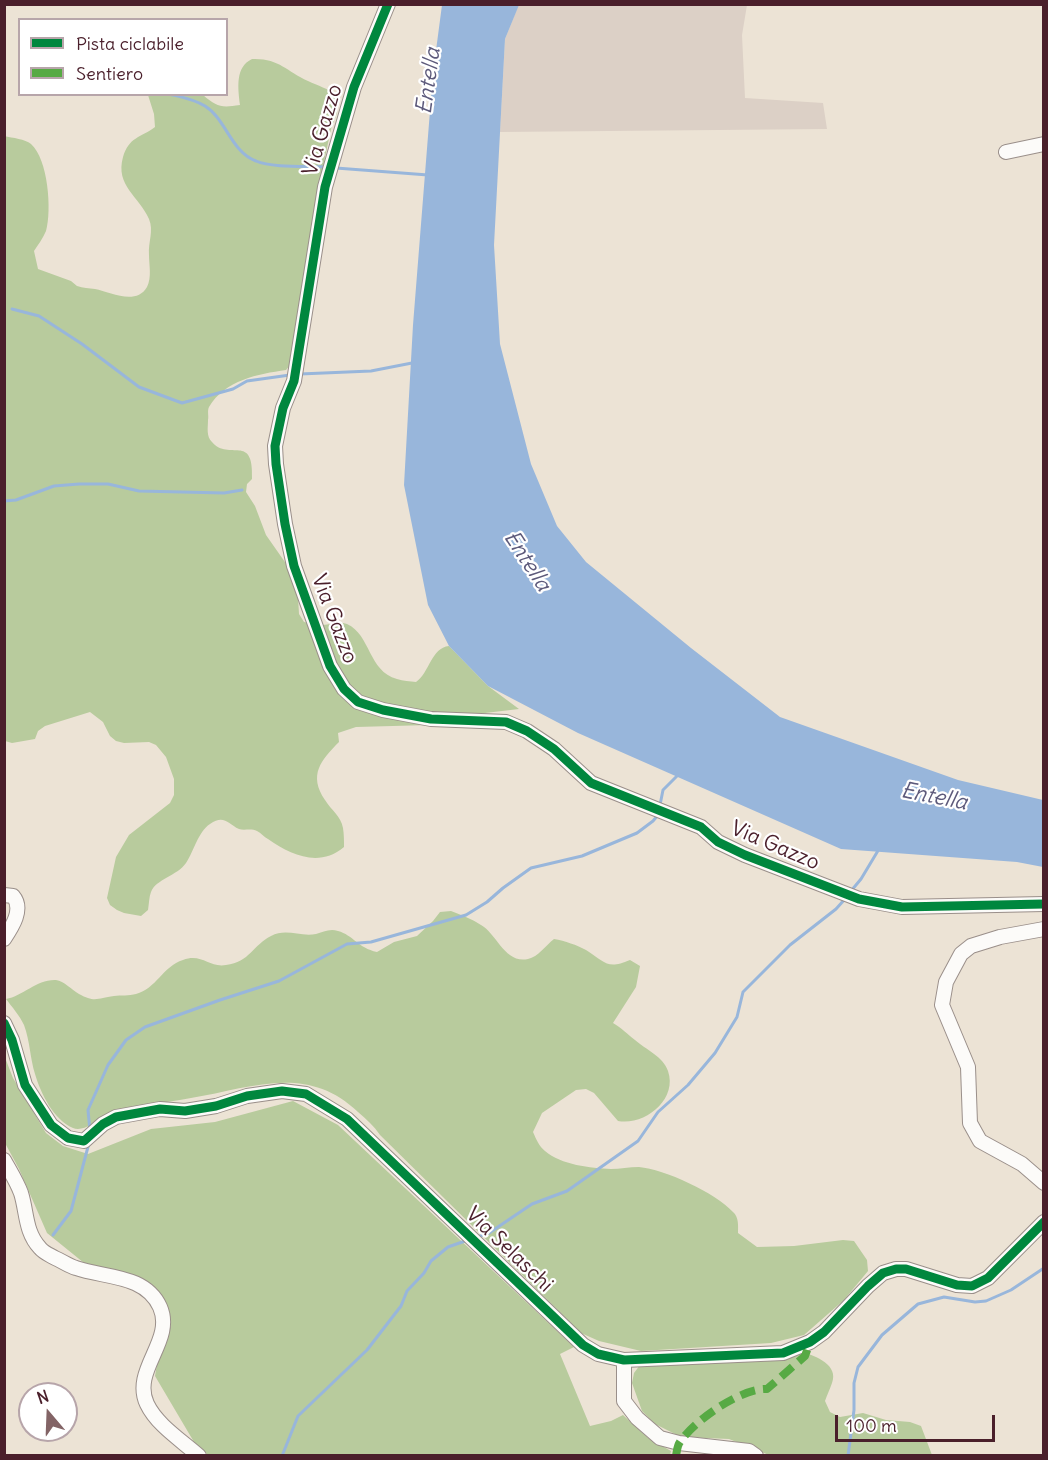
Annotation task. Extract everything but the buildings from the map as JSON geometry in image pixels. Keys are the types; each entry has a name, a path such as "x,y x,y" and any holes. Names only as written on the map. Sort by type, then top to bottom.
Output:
{"street":[{"name":"Via Gazzo","path":"388,4 354,87 326,187 296,371 283,408 275,446 276,464 294,566 330,666 345,690 358,702 383,710 431,719 506,722 527,731 554,749 591,783 701,827 718,842 745,855 859,899 902,907 1044,904"},
{"path":"1006,152 1044,144"},
{"path":"4,895 13,896 17,904 14,922 4,939"},
{"path":"1044,928 971,946 961,954 946,982 942,1005 968,1067 970,1123 980,1141 1022,1164 1044,1183"},
{"name":"Via Selaschi","path":"4,1023 12,1040 25,1085 51,1125 68,1138 84,1141 103,1124 116,1117 160,1109 185,1111 216,1106 247,1096 282,1091 306,1094 347,1119 583,1345 598,1354 624,1360 783,1353 810,1342 824,1332 868,1286 883,1274 896,1269 906,1269 957,1285 972,1286 988,1278 1044,1222"},
{"path":"4,1160 21,1193 30,1236 41,1250 76,1268 116,1276 140,1286 160,1306 164,1322 161,1338 144,1380 147,1404 161,1423 199,1455"},
{"path":"624,1360 624,1401 637,1418 660,1438 679,1443 749,1451 756,1455"}],"shaded area":[{"path":"519,4 747,5 742,35 745,98 823,103 827,129 500,132 505,39"}],"green space":[{"path":"252,59 261,59 276,63 330,91 337,96 337,113 331,129 316,200 291,364 286,370 254,376 224,390 208,409 209,437 219,447 226,450 239,450 249,456 252,465 252,479 247,484 246,492 255,506 266,535 287,565 298,597 299,614 304,622 321,625 347,624 361,636 380,669 402,680 416,682 438,651 449,646 488,686 519,709 468,715 429,725 356,727 338,733 339,742 322,762 317,775 317,783 325,800 342,824 344,847 325,857 305,857 286,850 257,831 239,829 222,820 215,821 202,832 186,863 157,884 150,894 148,910 141,916 117,910 110,905 107,898 116,857 129,835 170,803 174,795 174,779 166,757 156,745 149,742 116,741 110,736 103,722 90,712 45,726 38,731 35,739 12,743 5,741 4,136 31,144 37,151 45,173 49,211 46,231 34,251 38,269 71,281 79,287 122,296 136,296 147,287 149,279 151,228 145,211 125,183 121,167 128,145 155,127 148,96 204,96 220,106 240,105 238,85 240,73"},
{"path":"451,911 487,929 513,957 528,959 535,956 554,939 582,948 606,963 616,964 630,960 640,966 636,987 613,1023 658,1057 666,1066 670,1082 668,1092 663,1101 648,1115 628,1121 618,1121 594,1093 586,1089 576,1090 542,1113 533,1132 543,1149 559,1160 576,1165 611,1169 639,1167 662,1172 689,1183 715,1197 733,1212 737,1219 738,1233 757,1247 854,1241 867,1260 868,1271 844,1300 804,1335 771,1343 641,1351 599,1341 581,1333 370,1123 339,1097 319,1088 299,1083 257,1085 134,1108 110,1115 83,1128 73,1128 59,1119 44,1098 35,1074 24,1025 6,999 49,980 59,981 84,997 93,999 136,994 149,987 170,967 183,960 195,958 220,965 234,963 246,957 271,936 282,933 310,935 335,930 348,935 365,948 377,952 394,942 417,936 440,912"},
{"path":"4,1055 13,1078 46,1133 63,1146 88,1154 151,1129 215,1122 293,1101 338,1125 574,1347 560,1354 590,1426 611,1421 623,1415 648,1438 671,1451 670,1455 208,1455 194,1442 155,1376 158,1358 171,1326 162,1299 143,1279 120,1271 89,1267 47,1233 5,1143"},
{"path":"802,1352 825,1362 832,1371 832,1383 825,1401 830,1412 840,1417 863,1413 886,1420 910,1422 921,1426 932,1455 769,1455 729,1439 681,1437 655,1424 642,1411 632,1383 634,1373 640,1365 769,1361"}],"water":[{"name":"Entella","path":"442,5 519,5 505,39 494,245 500,344 531,464 557,526 586,562 780,717 958,780 1043,800 1043,867 1017,862 841,849 578,733 488,686 449,646 428,605 404,485 413,325 433,73"}],"waterway":[{"path":"177,96 192,100 212,112 247,157 280,166 326,167"},
{"path":"336,168 428,175"},
{"path":"12,309 39,316 82,344 139,387 182,403 233,389 247,381 290,375"},
{"path":"300,374 371,371 412,363"},
{"path":"4,501 16,500 54,486 79,484 108,484 139,491 224,493 242,490"},
{"path":"660,805 663,790 677,776"},
{"path":"90,1131 88,1110 108,1065 126,1040 145,1027 279,981 347,944 371,942 466,915 531,868 582,856 637,833 658,815"},
{"path":"851,891 879,849"},
{"path":"477,1237 489,1233 532,1204 567,1191 638,1141 658,1112 688,1085 715,1053 737,1017 743,992 790,945 836,909 845,899"},
{"path":"53,1235 71,1211 89,1143"},
{"path":"282,1456 298,1416 367,1350 401,1306 407,1291 424,1273 431,1261 448,1247 468,1240"},
{"path":"848,1456 854,1410 854,1383 858,1367 882,1335 918,1304 944,1297 975,1302 986,1301 1011,1290 1044,1268"}],"marked path":[{"path":"676,1456 679,1444 696,1424 732,1400 756,1390 767,1389 805,1356 810,1342"}],"cycle path":[{"path":"388,4 354,87 325,187 294,381 283,408 275,446 285,524 294,566 330,666 344,689 358,702 383,710 431,719 506,722 527,731 554,749 591,783 701,827 718,842 745,855 859,899 902,907 1044,904"},
{"path":"4,1023 12,1040 25,1085 51,1125 68,1138 84,1141 103,1124 116,1117 160,1109 185,1111 216,1106 247,1096 282,1091 306,1094 347,1119 583,1345 598,1354 624,1360 783,1353 810,1342 824,1332 883,1273 906,1269 957,1285 972,1286 988,1278 1044,1222"}]}
